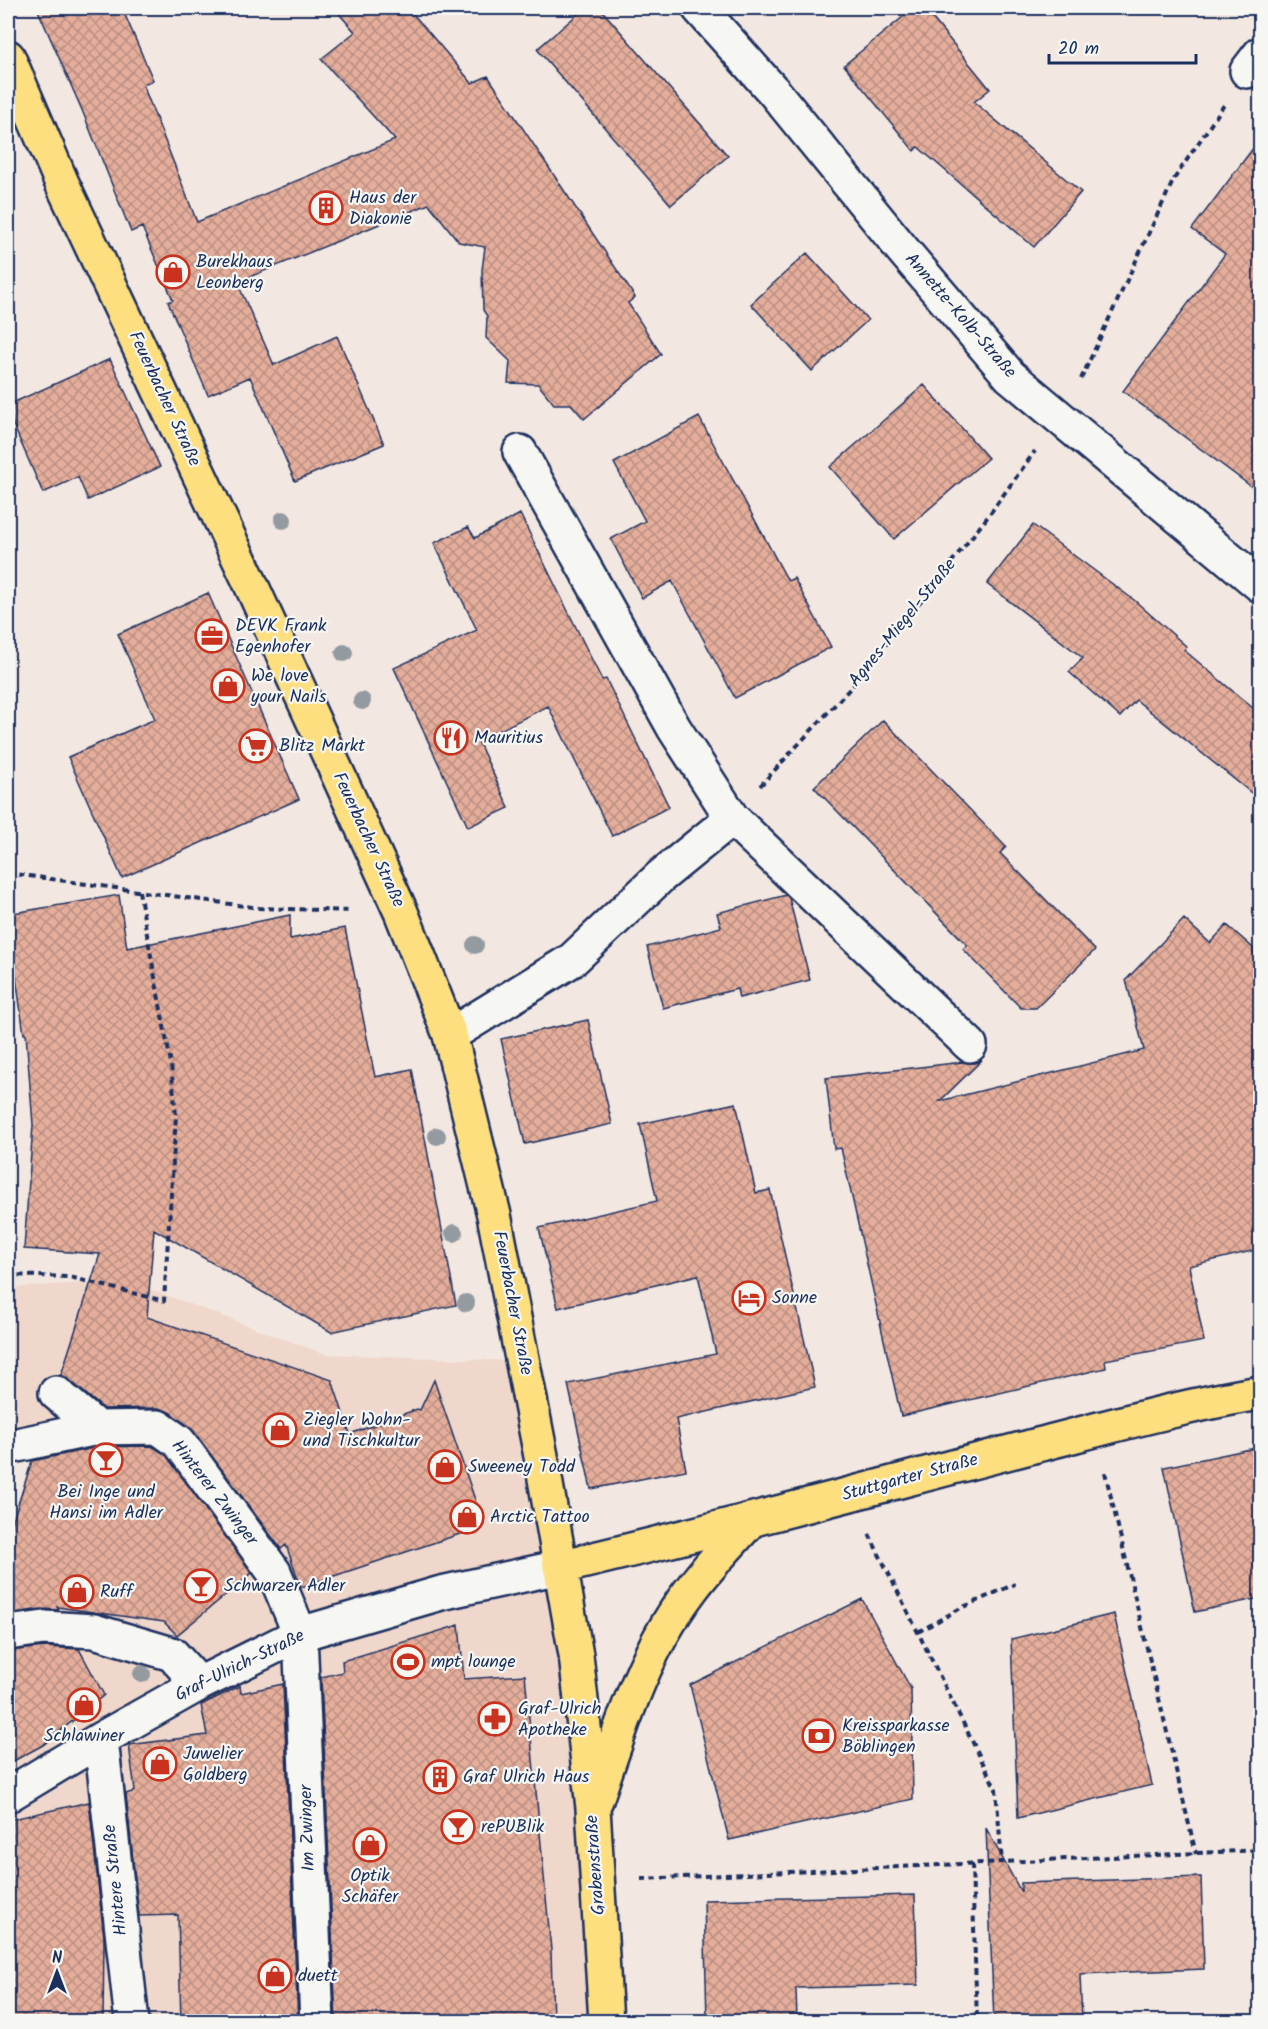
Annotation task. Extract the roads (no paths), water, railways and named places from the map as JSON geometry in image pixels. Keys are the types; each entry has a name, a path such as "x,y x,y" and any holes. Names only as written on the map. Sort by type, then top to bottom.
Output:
{"main road":[{"name":"Feuerbacher Straße","path":"8,57 61,181 248,578 401,912 450,1035 494,1215 560,1567"},
{"name":"Stuttgarter Straße","path":"560,1567 750,1521 1191,1406 1260,1393"},
{"path":"593,1808 633,1692 653,1650 690,1591 750,1521"},
{"name":"Grabenstraße","path":"560,1567 576,1655 593,1808 606,2022"}],"street":[{"name":"Annette-Kolb-Straße","path":"699,8 776,93 902,249 1010,376 1260,585"},
{"path":"520,452 674,728 732,818 970,1045"},
{"path":"450,1035 572,960 661,876 732,818"},
{"path":"56,1393 97,1428"},
{"name":"Hinterer Zwinger","path":"8,1447 97,1428 158,1427 179,1442 274,1572 300,1634"},
{"name":"Graf-Ulrich-Straße","path":"8,1795 199,1684 300,1634 441,1593 560,1567"},
{"path":"8,1634 44,1628 94,1631 172,1654 199,1684"},
{"name":"Im Zwinger","path":"300,1634 316,2022"},
{"name":"Hintere Straße","path":"101,1739 132,2022"}],"place":[{"name":"Haus der Diakonie","path":"326,208"},
{"name":"Burekhaus Leonberg","path":"173,272"},
{"name":"DEVK Frank Egenhofer","path":"212,636"},
{"name":"We love your Nails","path":"228,686"},
{"name":"Mauritius","path":"451,738"},
{"name":"Blitz Markt","path":"256,746"},
{"name":"Sonne","path":"749,1298"},
{"name":"Ziegler Wohn- und Tischkultur","path":"280,1430"},
{"name":"Bei Inge und Hansi im Adler","path":"106,1460"},
{"name":"Sweeney Todd","path":"445,1467"},
{"name":"Arctic Tattoo","path":"467,1517"},
{"name":"Schwarzer Adler","path":"201,1586"},
{"name":"Ruff","path":"77,1592"},
{"name":"mpt lounge","path":"408,1662"},
{"name":"Schlawiner","path":"84,1705"},
{"name":"Graf-Ulrich Apotheke","path":"495,1719"},
{"name":"Kreissparkasse Böblingen","path":"819,1736"},
{"name":"Juwelier Goldberg","path":"160,1764"},
{"name":"Graf Ulrich Haus","path":"440,1777"},
{"name":"rePUBlik","path":"458,1827"},
{"name":"Optik Schäfer","path":"370,1845"},
{"name":"duett","path":"275,1976"}]}
